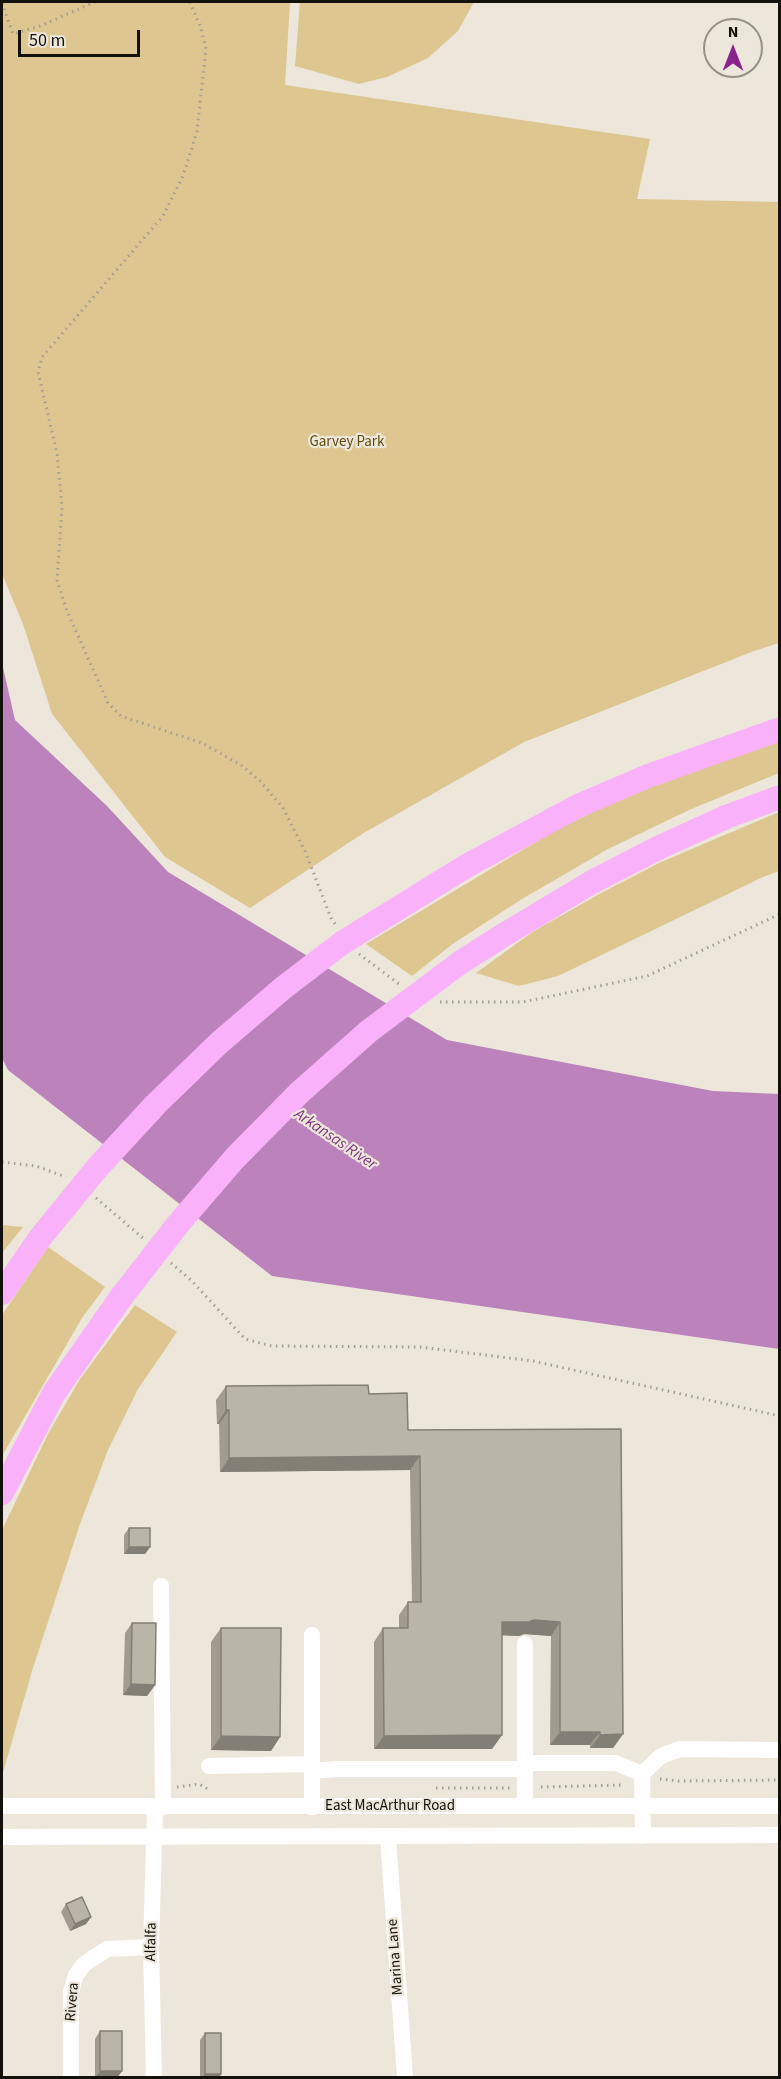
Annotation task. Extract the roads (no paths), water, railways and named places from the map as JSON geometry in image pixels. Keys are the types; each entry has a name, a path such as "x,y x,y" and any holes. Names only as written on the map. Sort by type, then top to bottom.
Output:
{"highway":[{"path":"2,1293 40,1238 97,1168 156,1104 219,1043 283,988 342,943 468,865 578,806 648,776 780,729"},
{"path":"2,1494 54,1394 122,1296 178,1223 235,1158 292,1101 369,1031 461,962 601,877 697,830 780,797"}],"street":[{"name":"Alfalfa","path":"154,2078 151,1947 155,1837 163,1788 161,1586"},
{"path":"312,1635 312,1807"},
{"path":"525,1644 525,1806"},
{"path":"643,1836 642,1778 661,1756 680,1749 780,1750"},
{"path":"209,1766 336,1769 616,1763 642,1778"},
{"name":"East MacArthur Road","path":"2,1806 780,1806"},
{"name":"East MacArthur Road","path":"2,1836 780,1835"},
{"name":"Marina Lane","path":"388,1837 405,2078"},
{"name":"Rivera","path":"71,2078 71,1992 76,1975 84,1964 107,1949 151,1947"}],"water":[{"name":"Arkansas River","path":"2,663 15,720 107,806 168,872 447,1040 713,1091 779,1094 779,1349 272,1276 8,1070 2,1058"}],"park label":[{"name":"Garvey Park","path":"347,443"}]}
